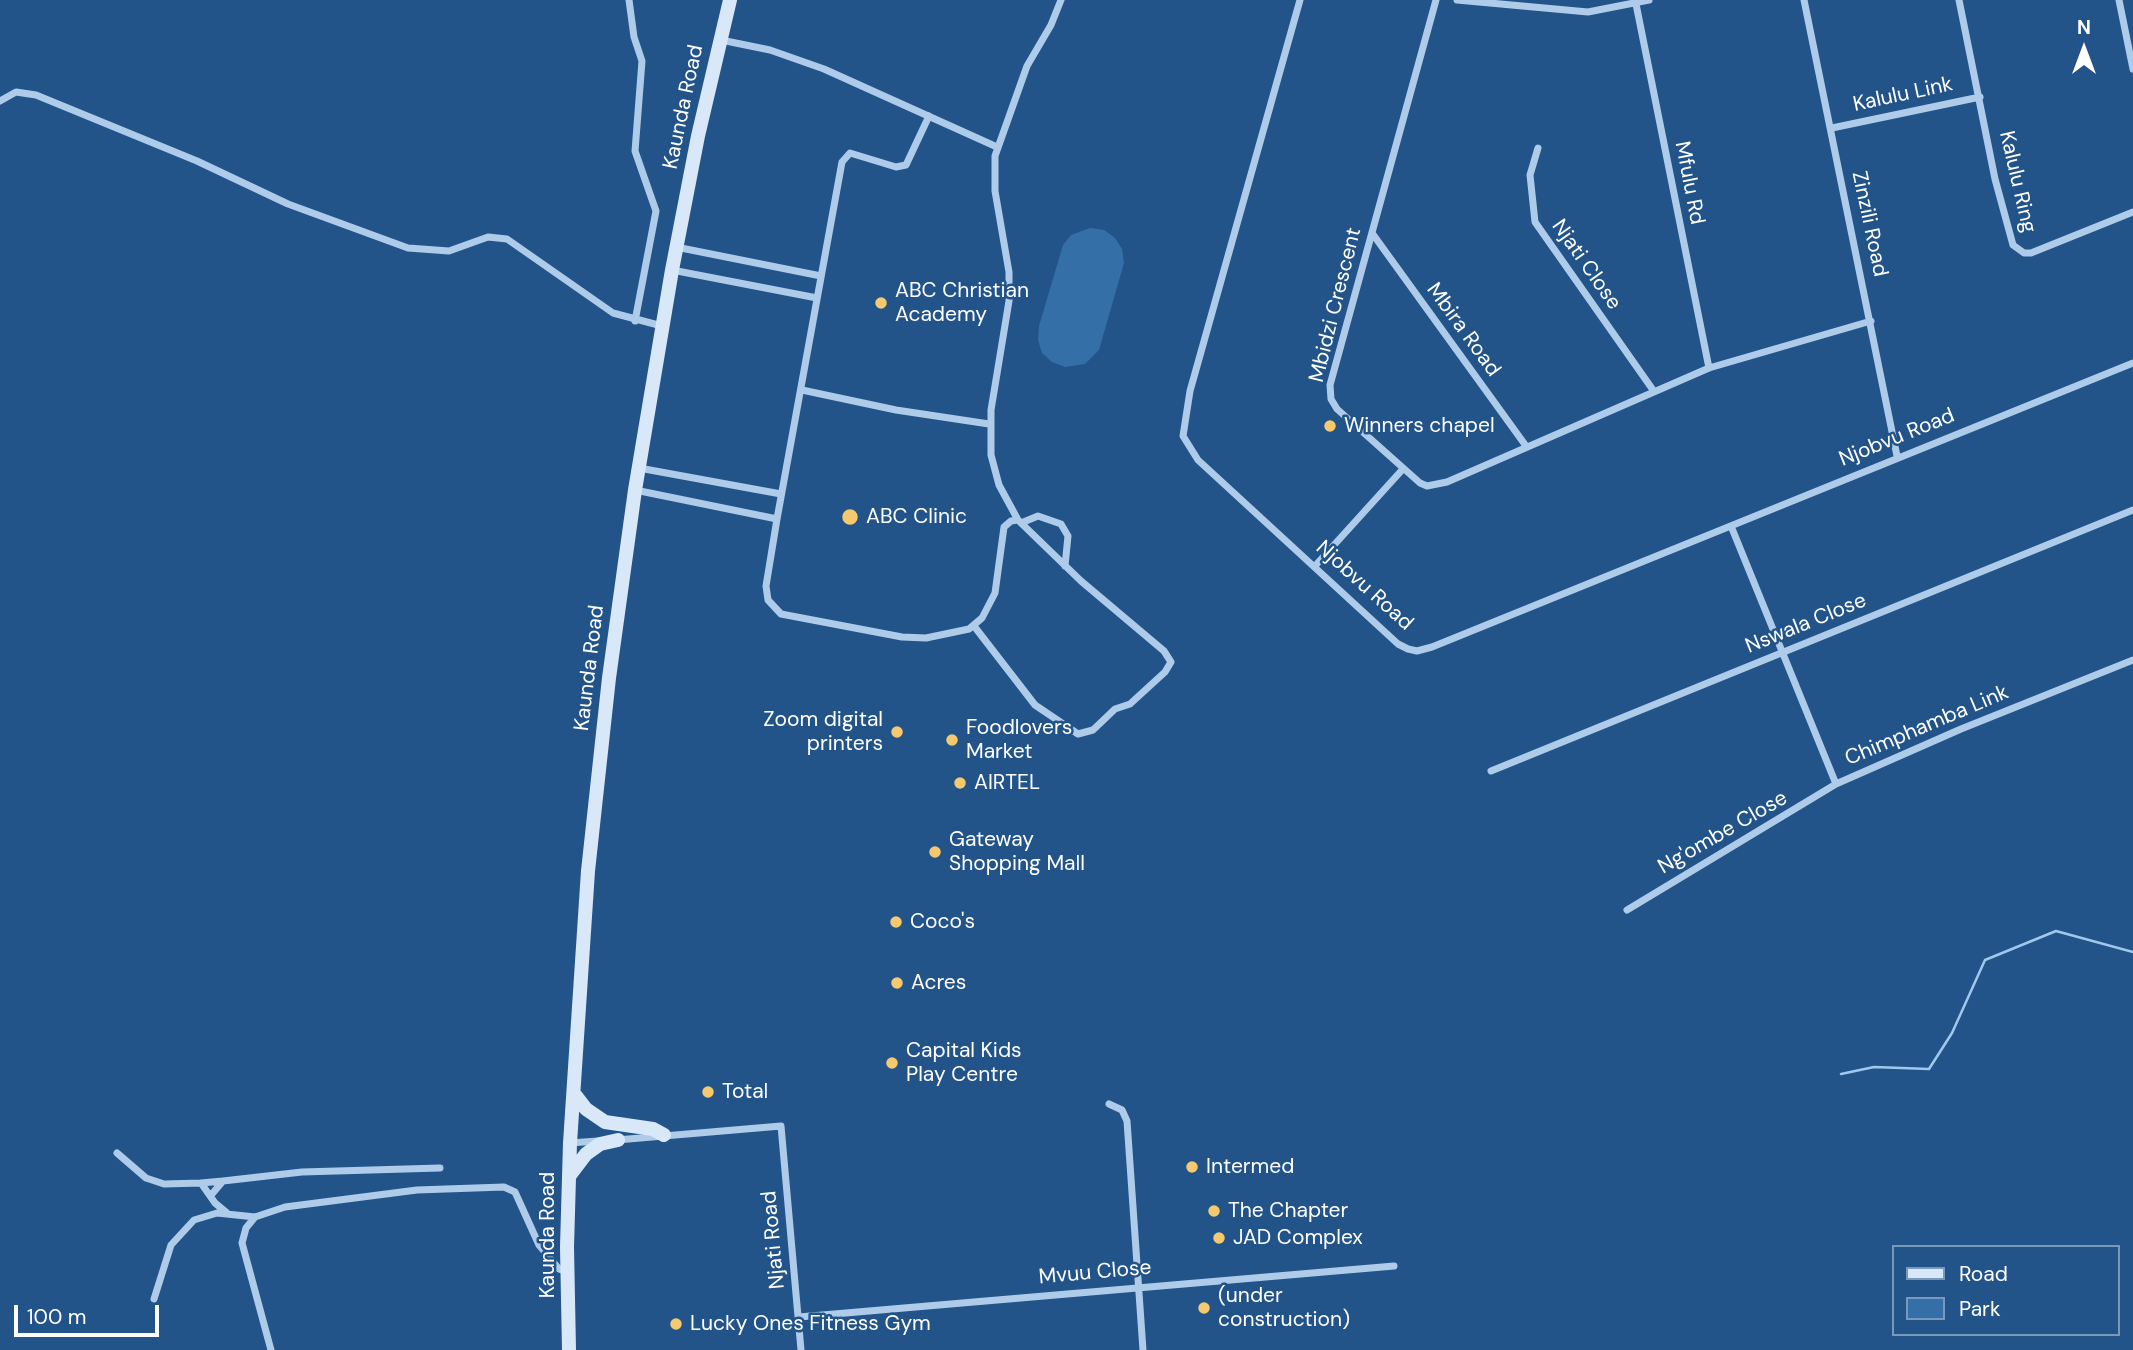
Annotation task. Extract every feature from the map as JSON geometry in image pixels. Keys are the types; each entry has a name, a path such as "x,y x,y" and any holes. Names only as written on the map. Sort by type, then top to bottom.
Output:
{"main road":[{"name":"Kaunda Road","path":"569,1350 570,1143 576,1096 588,871 609,678 638,467 676,247 730,0"},
{"path":"576,1096 586,1109 605,1122 653,1129 664,1135"},
{"path":"569,1177 586,1154 600,1144 618,1140"}],"street":[{"path":"629,0 634,37 642,61 635,151 656,203 635,321"},
{"path":"974,626 1035,705 1073,733 1093,730 1115,709 1130,704 1165,672 1171,662 1164,651 1065,566 1019,522 994,470 989,424 1009,301 1009,272 995,191 997,147 1027,66 1051,25 1061,0"},
{"name":"Njobvu Road","path":"1300,0 1191,391 1183,430 1185,443 1198,460 1398,643 1408,649 1424,650 1897,456 2133,363"},
{"name":"Mbidzi Crescent","path":"1436,0 1330,390 1337,409 1420,484 1440,485 1653,390 1710,368 1871,321"},
{"path":"1457,0 1588,12 1649,0"},
{"name":"Zinzili Road","path":"1804,0 1897,456"},
{"name":"Kalulu Ring","path":"1959,0 1995,179 2013,245 2024,253 2040,250 2133,212"},
{"path":"2119,0 2133,69"},
{"name":"Mfulu Rd","path":"1636,4 1710,368"},
{"path":"720,40 770,50 824,69 997,147"},
{"path":"0,101 16,92 36,95 197,161 288,204 408,248 449,251 488,237 507,239 613,313 662,326"},
{"name":"Kalulu Link","path":"1832,128 1980,97"},
{"path":"929,116 906,165 896,167 856,153 843,157 781,494 766,586 768,600 776,612 914,639 974,626 982,618 995,593 1004,527 1038,516 1061,524 1068,536 1065,566"},
{"name":"Njati Close","path":"1538,148 1531,175 1535,222 1653,390"},
{"name":"Mbira Road","path":"1372,233 1526,446"},
{"path":"676,247 821,276"},
{"path":"672,270 817,298"},
{"path":"802,390 896,410 989,424"},
{"path":"638,467 781,494"},
{"path":"1315,566 1402,470"},
{"path":"635,490 777,519"},
{"name":"Nswala Close","path":"1491,771 2133,510"},
{"name":"Chimphamba Link","path":"1731,526 1836,784 1961,729 2133,660"},
{"name":"Ng'ombe Close","path":"1627,910 1836,784"},
{"path":"1109,1104 1122,1110 1127,1121 1141,1286 1143,1350"},
{"name":"Njati Road","path":"664,1135 781,1126 800,1350"},
{"path":"570,1143 664,1135"},
{"path":"117,1153 146,1178 164,1184 201,1183 303,1172 440,1168"},
{"path":"212,1194 223,1181"},
{"path":"201,1183 212,1194 215,1203 228,1213"},
{"path":"155,1299 171,1245 194,1220 228,1213 255,1217 285,1207 410,1191 505,1186 515,1192 539,1245 559,1269 568,1272"},
{"path":"255,1217 246,1227 242,1243 271,1350"},
{"name":"Mvuu Close","path":"799,1317 1394,1266"}],"green space":[{"path":"1090,228 1104,230 1115,238 1122,249 1124,263 1099,350 1085,364 1065,367 1052,362 1042,353 1038,340 1039,326 1063,245 1071,235"}],"waterway":[{"path":"1841,1074 1874,1067 1929,1069 1952,1033 1985,960 2056,931 2133,952"}],"place":[{"name":"ABC Christian Academy","path":"881,303"},
{"name":"Winners chapel","path":"1330,426"},
{"name":"ABC Clinic","path":"850,517"},
{"name":"Zoom digital printers","path":"897,732"},
{"name":"Foodlovers Market","path":"952,740"},
{"name":"AIRTEL","path":"960,783"},
{"name":"Gateway Shopping Mall","path":"935,852"},
{"name":"Coco's","path":"896,922"},
{"name":"Acres","path":"897,983"},
{"name":"Capital Kids Play Centre","path":"892,1063"},
{"name":"Total","path":"708,1092"},
{"name":"Intermed","path":"1192,1167"},
{"name":"The Chapter","path":"1214,1211"},
{"name":"JAD Complex","path":"1219,1238"},
{"name":"(under construction)","path":"1204,1308"},
{"name":"Lucky Ones Fitness Gym","path":"676,1324"}]}
